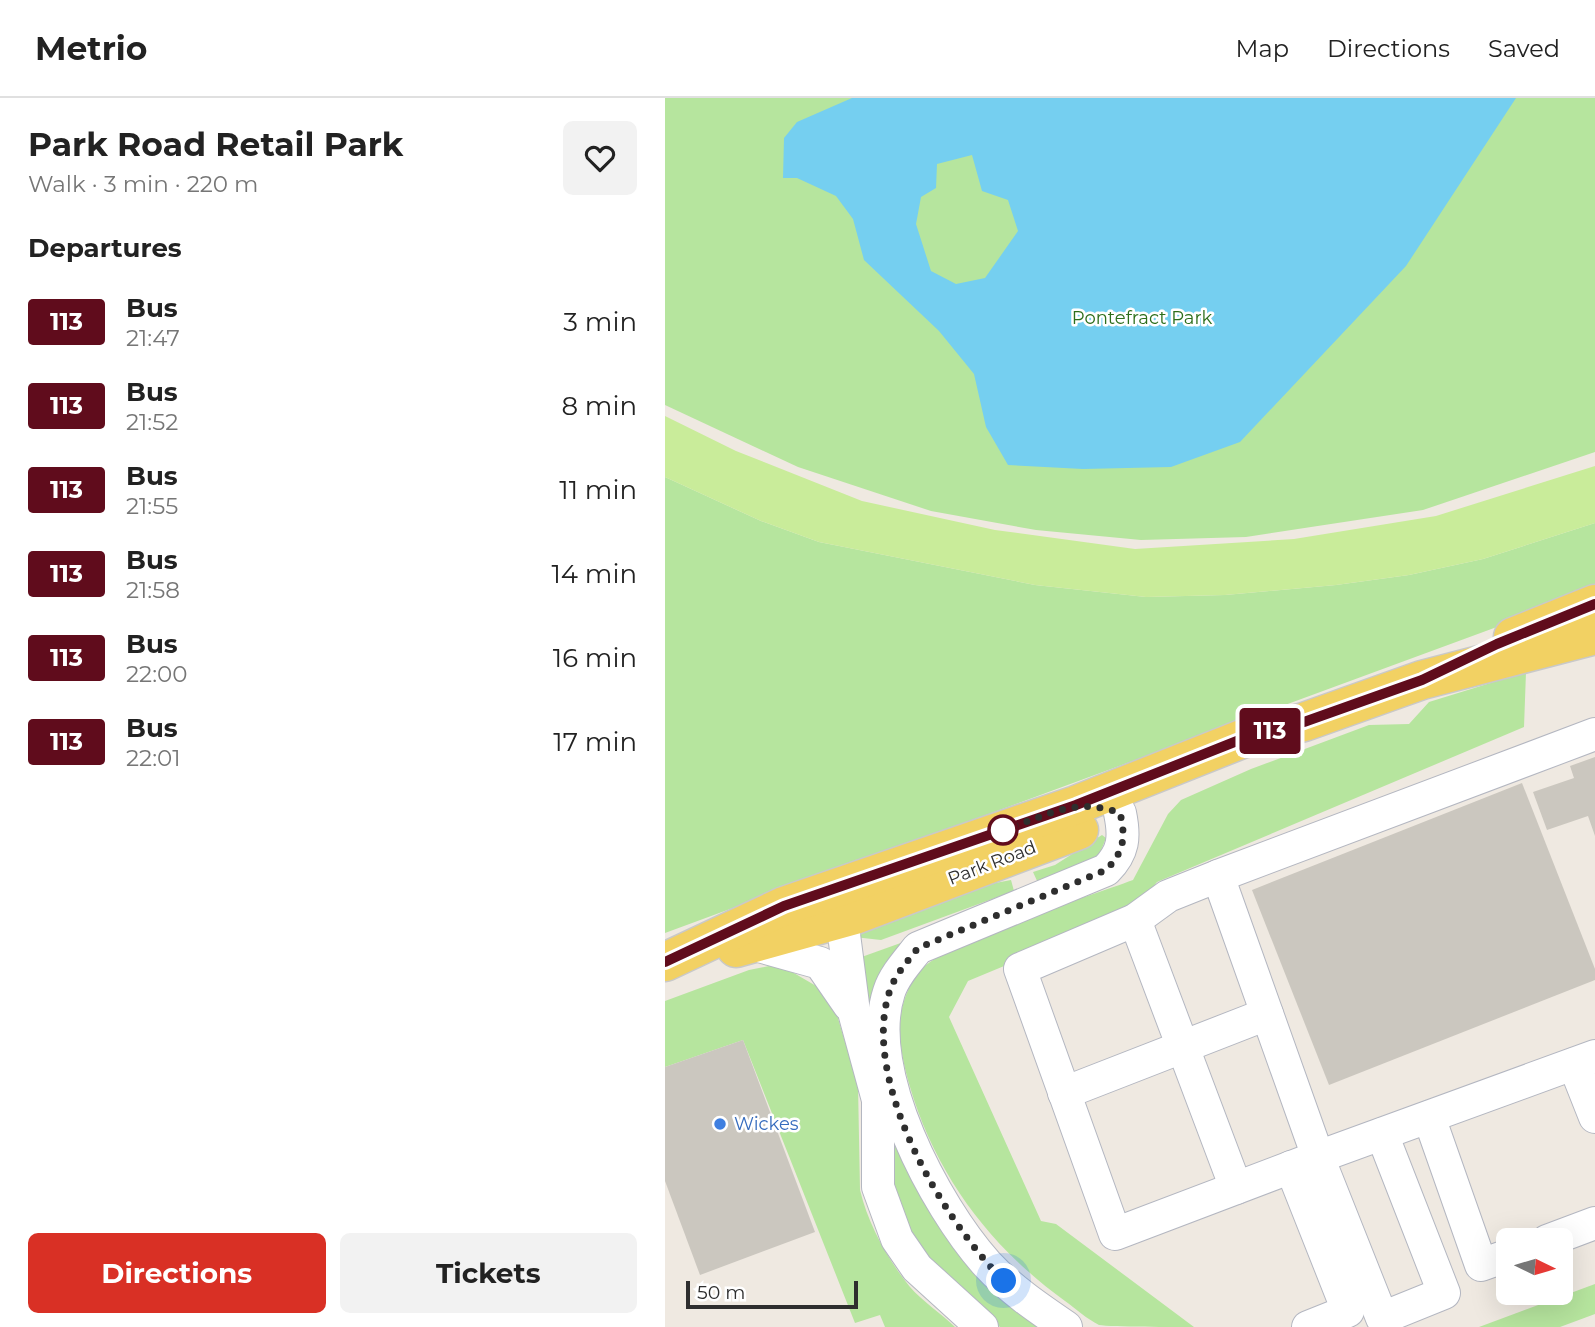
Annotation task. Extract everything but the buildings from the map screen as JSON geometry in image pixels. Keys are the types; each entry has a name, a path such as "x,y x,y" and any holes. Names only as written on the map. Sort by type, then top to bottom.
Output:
{"main road":[{"name":"Park Road","path":"665,963 784,906 1076,805 1242,739 1304,722 1422,680 1584,610"},
{"name":"Park Road","path":"1422,680 1595,635"},
{"name":"Park Road","path":"665,963 753,944 842,919 1128,816 1304,722"},
{"path":"1076,805 1092,804 1128,816"}],"street":[{"path":"1595,734 1168,896 1135,920 1020,970 1115,1234 1585,1060 1595,1117"},
{"path":"1066,1327 1004,1281 962,1233 911,1140 891,1087 884,1053 883,1021 889,992 899,972 918,948 1106,870 1123,848 1128,816"},
{"path":"1218,876 1267,1014 1304,1162 1348,1311 1308,1327"},
{"path":"860,881 849,897 842,919 854,1012 878,1100 876,1173 890,1223 917,1269 982,1327"},
{"path":"1135,920 1236,1188"},
{"path":"753,944 794,953 820,963 854,1012"},
{"path":"1064,1093 1267,1014"},
{"path":"1429,1117 1481,1265 1496,1260"},
{"path":"1304,1162 1381,1318 1444,1293 1382,1134"},
{"path":"1573,1231 1595,1223"}],"green space":[{"name":"Pontefract Park","path":"665,98 1595,98 1595,452 1423,510 1246,537 1141,540 1036,530 931,511 798,467 665,405"},
{"path":"665,416 736,451 862,501 995,530 1135,549 1294,539 1436,516 1595,466 1595,523 1483,559 1409,575 1336,585 1225,595 1146,597 1035,585 819,542 761,521 665,477"},
{"path":"665,477 761,521 819,542 1035,585 1146,597 1225,595 1409,575 1483,559 1595,523 1595,591 665,933"},
{"path":"1526,672 1524,727 1157,882 1132,913 968,981 949,1017 1041,1221 1056,1224 1194,1327 1106,1326 1090,1320 1038,1280 990,1233 969,1207 935,1150 921,1119 903,1057 901,1012 911,984 920,971 934,959 957,947 1053,908 1133,880 1168,814 1181,800 1251,769 1369,725 1409,724 1429,702"},
{"path":"1102,835 1106,838 1098,858 1038,883 1033,872 1055,865"},
{"path":"1011,880 1014,891 881,940 854,937 854,928 959,890"},
{"path":"923,935 872,1025 856,959"},
{"path":"769,966 787,969 823,990 837,1015 858,1085 860,1190 868,1216 894,1265 910,1287 955,1327 885,1327 880,1315 855,1323 743,1040 665,1067 665,1001 749,970"},
{"path":"890,1123 1048,1327 1000,1327 947,1282 903,1225 890,1188"},
{"path":"1595,1284 1595,1314 1560,1327 1479,1327 1536,1306 1573,1306 1573,1292"}],"water":[{"path":"852,98 1516,98 1406,266 1240,442 1171,467 1083,469 1008,465 986,427 974,374 939,331 864,260 853,219 836,196 797,178 783,178 784,138 797,122","holes":["972,155 982,191 1008,200 1018,231 985,278 956,284 931,271 916,224 921,197 936,188 937,164"]}],"bus line":[{"name":"113","path":"665,962 784,906 1076,805 1242,739 1304,722 1422,680 1497,644 1595,604"}],"place":[{"name":"Wickes","path":"720,1124"}],"route":[{"path":"1003,830 1076,805 1092,804 1120,813 1124,832 1123,848 1106,870 918,948 899,972 889,992 883,1021 884,1053 891,1087 911,1140 962,1233 1004,1281"}]}
